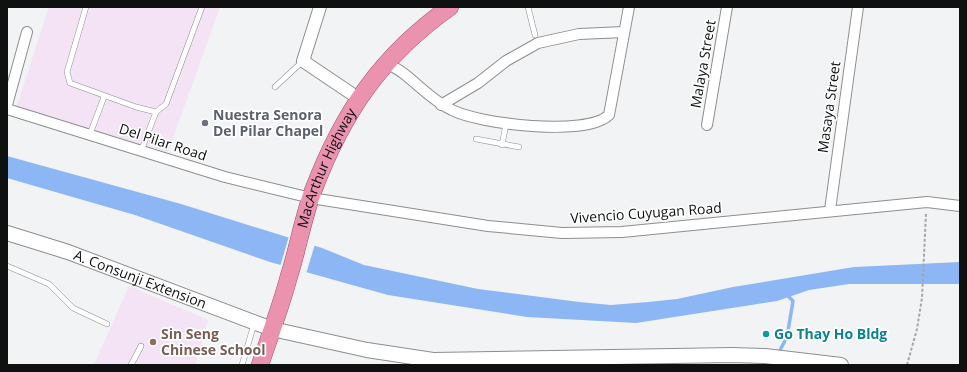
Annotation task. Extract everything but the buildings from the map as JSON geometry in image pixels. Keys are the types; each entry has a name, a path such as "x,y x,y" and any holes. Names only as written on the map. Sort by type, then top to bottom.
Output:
{"highway":[{"name":"MacArthur Highway","path":"260,365 289,276 311,198 332,148 358,98 385,62 422,27 450,7"}],"main road":[{"name":"A. Consunji Extension","path":"7,233 68,252 272,329 367,350 433,360 783,360 835,365"}],"street":[{"path":"320,7 303,61 358,98"},
{"path":"385,62 404,74 441,105 453,111 475,118 506,124 580,126 604,120 609,115 612,107 629,7"},
{"name":"Malaya Street","path":"707,125 727,7"},
{"name":"Masaya Street","path":"830,210 858,7"},
{"path":"7,105 27,32"},
{"path":"441,105 478,83 506,61 538,43 580,34 624,32"},
{"name":"Del Pilar Road","path":"7,108 225,176 311,198"},
{"name":"Vivencio Cuyugan Road","path":"311,198 481,225 562,233 658,230 830,210 927,202 960,206"}],"lane":[{"path":"86,7 74,42 67,76 70,83 104,97 156,112"},
{"path":"141,151 156,112 166,104 202,7"},
{"path":"528,7 535,35"},
{"path":"275,87 303,61"},
{"path":"90,134 104,97"},
{"path":"502,145 506,124"},
{"path":"476,139 519,147"},
{"path":"7,266 49,284 73,308 107,324"},
{"path":"242,365 254,322"},
{"path":"132,365 142,346"}],"path":[{"path":"907,365 917,329 922,298 927,202"}],"shaded area":[{"path":"49,7 220,7 168,152 16,108"},
{"name":"Sin Seng Chinese School","path":"129,286 208,320 195,365 94,365"}],"water":[{"path":"7,156 181,204 322,248 364,265 478,289 611,305 677,299 733,287 854,267 960,262 960,284 849,284 809,290 777,301 636,323 527,317 388,295 270,262 135,215 7,178"}],"pier":[{"path":"289,236 315,244 306,274 280,267"}],"waterway":[{"path":"778,354 787,337 793,301 789,297 791,292"}],"place":[{"name":"Nuestra Senora Del Pilar Chapel","path":"205,123"},
{"name":"Go Thay Ho Bldg","path":"766,334"},
{"name":"Sin Seng Chinese School","path":"153,342"}]}
